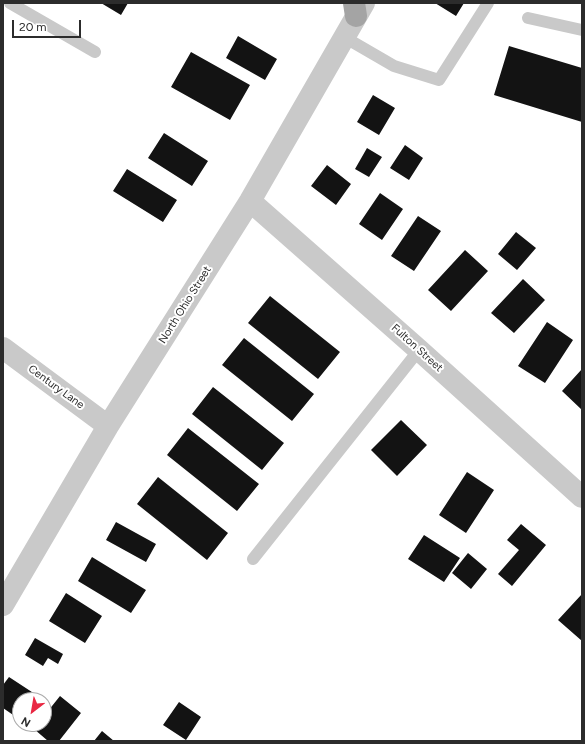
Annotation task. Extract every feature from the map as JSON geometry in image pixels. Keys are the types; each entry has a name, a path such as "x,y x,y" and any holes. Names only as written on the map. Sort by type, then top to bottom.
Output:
{"street":[{"name":"North Ohio Street","path":"3,605 108,426 250,201 344,37 358,7"},
{"name":"Fulton Street","path":"250,201 419,350 582,497"},
{"name":"Century Lane","path":"3,348 108,426"}],"lane":[{"path":"10,3 95,52"},
{"path":"344,37 394,66 439,80 488,3"},
{"path":"528,18 582,30"},
{"path":"253,559 419,350"}],"building":[{"path":"101,3 128,3 121,15"},
{"path":"435,3 464,3 456,16"},
{"path":"238,36 277,59 265,80 226,58"},
{"path":"509,46 582,68 582,122 494,95"},
{"path":"191,52 250,85 230,120 171,87"},
{"path":"373,95 395,108 379,135 357,122"},
{"path":"164,133 208,161 192,186 148,158"},
{"path":"405,145 423,158 409,180 390,168"},
{"path":"367,148 382,157 369,177 355,169"},
{"path":"327,165 351,184 336,205 311,186"},
{"path":"127,169 177,200 163,222 113,191"},
{"path":"380,193 403,209 382,240 359,224"},
{"path":"418,216 441,231 414,271 391,256"},
{"path":"516,232 536,248 517,270 498,254"},
{"path":"465,250 488,271 451,311 428,290"},
{"path":"523,279 545,300 514,333 491,313"},
{"path":"270,296 340,352 318,379 248,323"},
{"path":"547,322 573,340 545,383 518,366"},
{"path":"244,338 314,394 292,421 222,365"},
{"path":"582,369 582,410 562,391"},
{"path":"213,387 284,443 262,470 192,414"},
{"path":"401,420 427,445 397,476 371,450"},
{"path":"188,428 259,484 237,511 167,455"},
{"path":"467,472 494,490 466,533 439,515"},
{"path":"158,477 228,533 207,560 137,504"},
{"path":"116,522 156,544 146,562 106,540"},
{"path":"521,524 546,545 512,586 498,574 519,550 507,540"},
{"path":"424,535 460,558 444,582 408,559"},
{"path":"468,553 487,569 471,589 452,573"},
{"path":"92,557 146,590 131,613 78,581"},
{"path":"66,593 102,616 85,643 49,621"},
{"path":"582,594 582,641 558,620"},
{"path":"35,638 63,654 58,664 48,658 43,666 25,655"},
{"path":"9,677 32,692 12,692 12,714 3,708 3,685"},
{"path":"60,696 81,713 59,741 48,741 38,732 52,732 52,706"},
{"path":"179,702 201,717 186,740 163,725"},
{"path":"102,731 114,741 94,741"}]}
